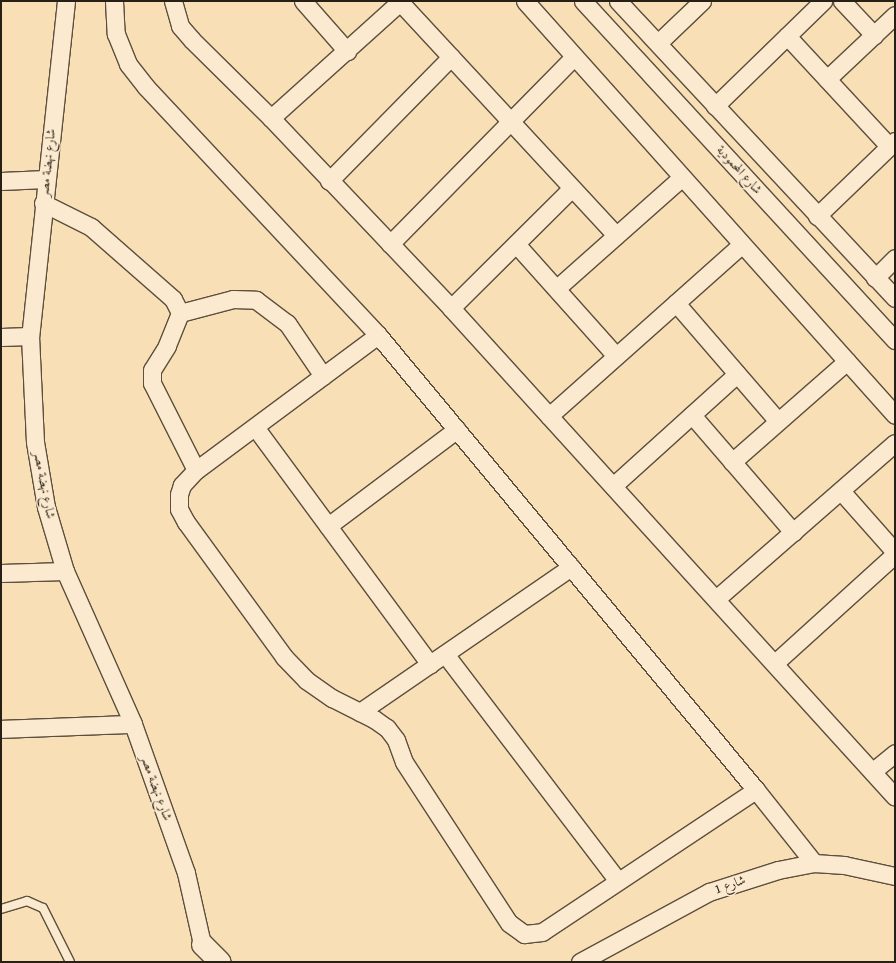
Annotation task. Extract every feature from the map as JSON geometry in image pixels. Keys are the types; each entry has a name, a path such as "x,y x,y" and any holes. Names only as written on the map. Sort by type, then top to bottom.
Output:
{"street":[{"name":"شارع نهضة مصر","path":"66,1 43,203 30,336 35,442 46,507 65,571 133,724 186,873 204,953 220,962"},
{"path":"114,1 116,34 128,64 146,87 378,335 756,790 814,863"},
{"path":"173,1 180,26 271,118 329,181 451,308 716,599 776,662 895,796"},
{"path":"303,1 347,51"},
{"path":"271,118 401,1 616,235"},
{"path":"525,1 681,178 895,415"},
{"name":"شارع المحمودية","path":"583,1 895,340"},
{"path":"595,14 608,1"},
{"name":"شارع المحمودية","path":"618,1 895,298"},
{"path":"658,43 702,1"},
{"path":"716,106 823,1"},
{"path":"842,1 874,35"},
{"path":"827,79 895,15"},
{"path":"787,36 827,79 892,144 817,216"},
{"path":"329,181 451,57"},
{"path":"390,244 574,58"},
{"path":"557,288 681,178"},
{"path":"1,181 46,179"},
{"path":"451,308 572,188"},
{"path":"43,203 91,227 173,299 180,313 167,346 152,370 152,383 196,470"},
{"path":"516,244 557,288 616,356"},
{"path":"549,416 741,245"},
{"path":"875,278 895,258"},
{"path":"180,313 233,299 256,300 286,323 323,376"},
{"path":"676,303 778,421"},
{"path":"378,335 196,470 182,485 179,494 179,509 186,522 284,657 306,680 332,698 387,728 396,740 404,762 515,930 533,935 542,932 756,790"},
{"path":"1,337 30,336"},
{"path":"732,462 846,361"},
{"path":"613,486 737,374"},
{"path":"692,415 793,532"},
{"path":"255,427 430,664"},
{"path":"328,526 457,429"},
{"path":"716,599 895,443"},
{"path":"776,662 895,553 840,491"},
{"path":"360,712 571,567"},
{"path":"1,573 65,571"},
{"path":"445,654 618,881"},
{"path":"1,729 133,724"},
{"path":"873,771 895,753"},
{"name":"شارع 1","path":"580,962 709,892 778,870 814,863 844,865 895,876"}],"lane":[{"path":"1,909 27,901 37,903 47,913 70,962"}]}
